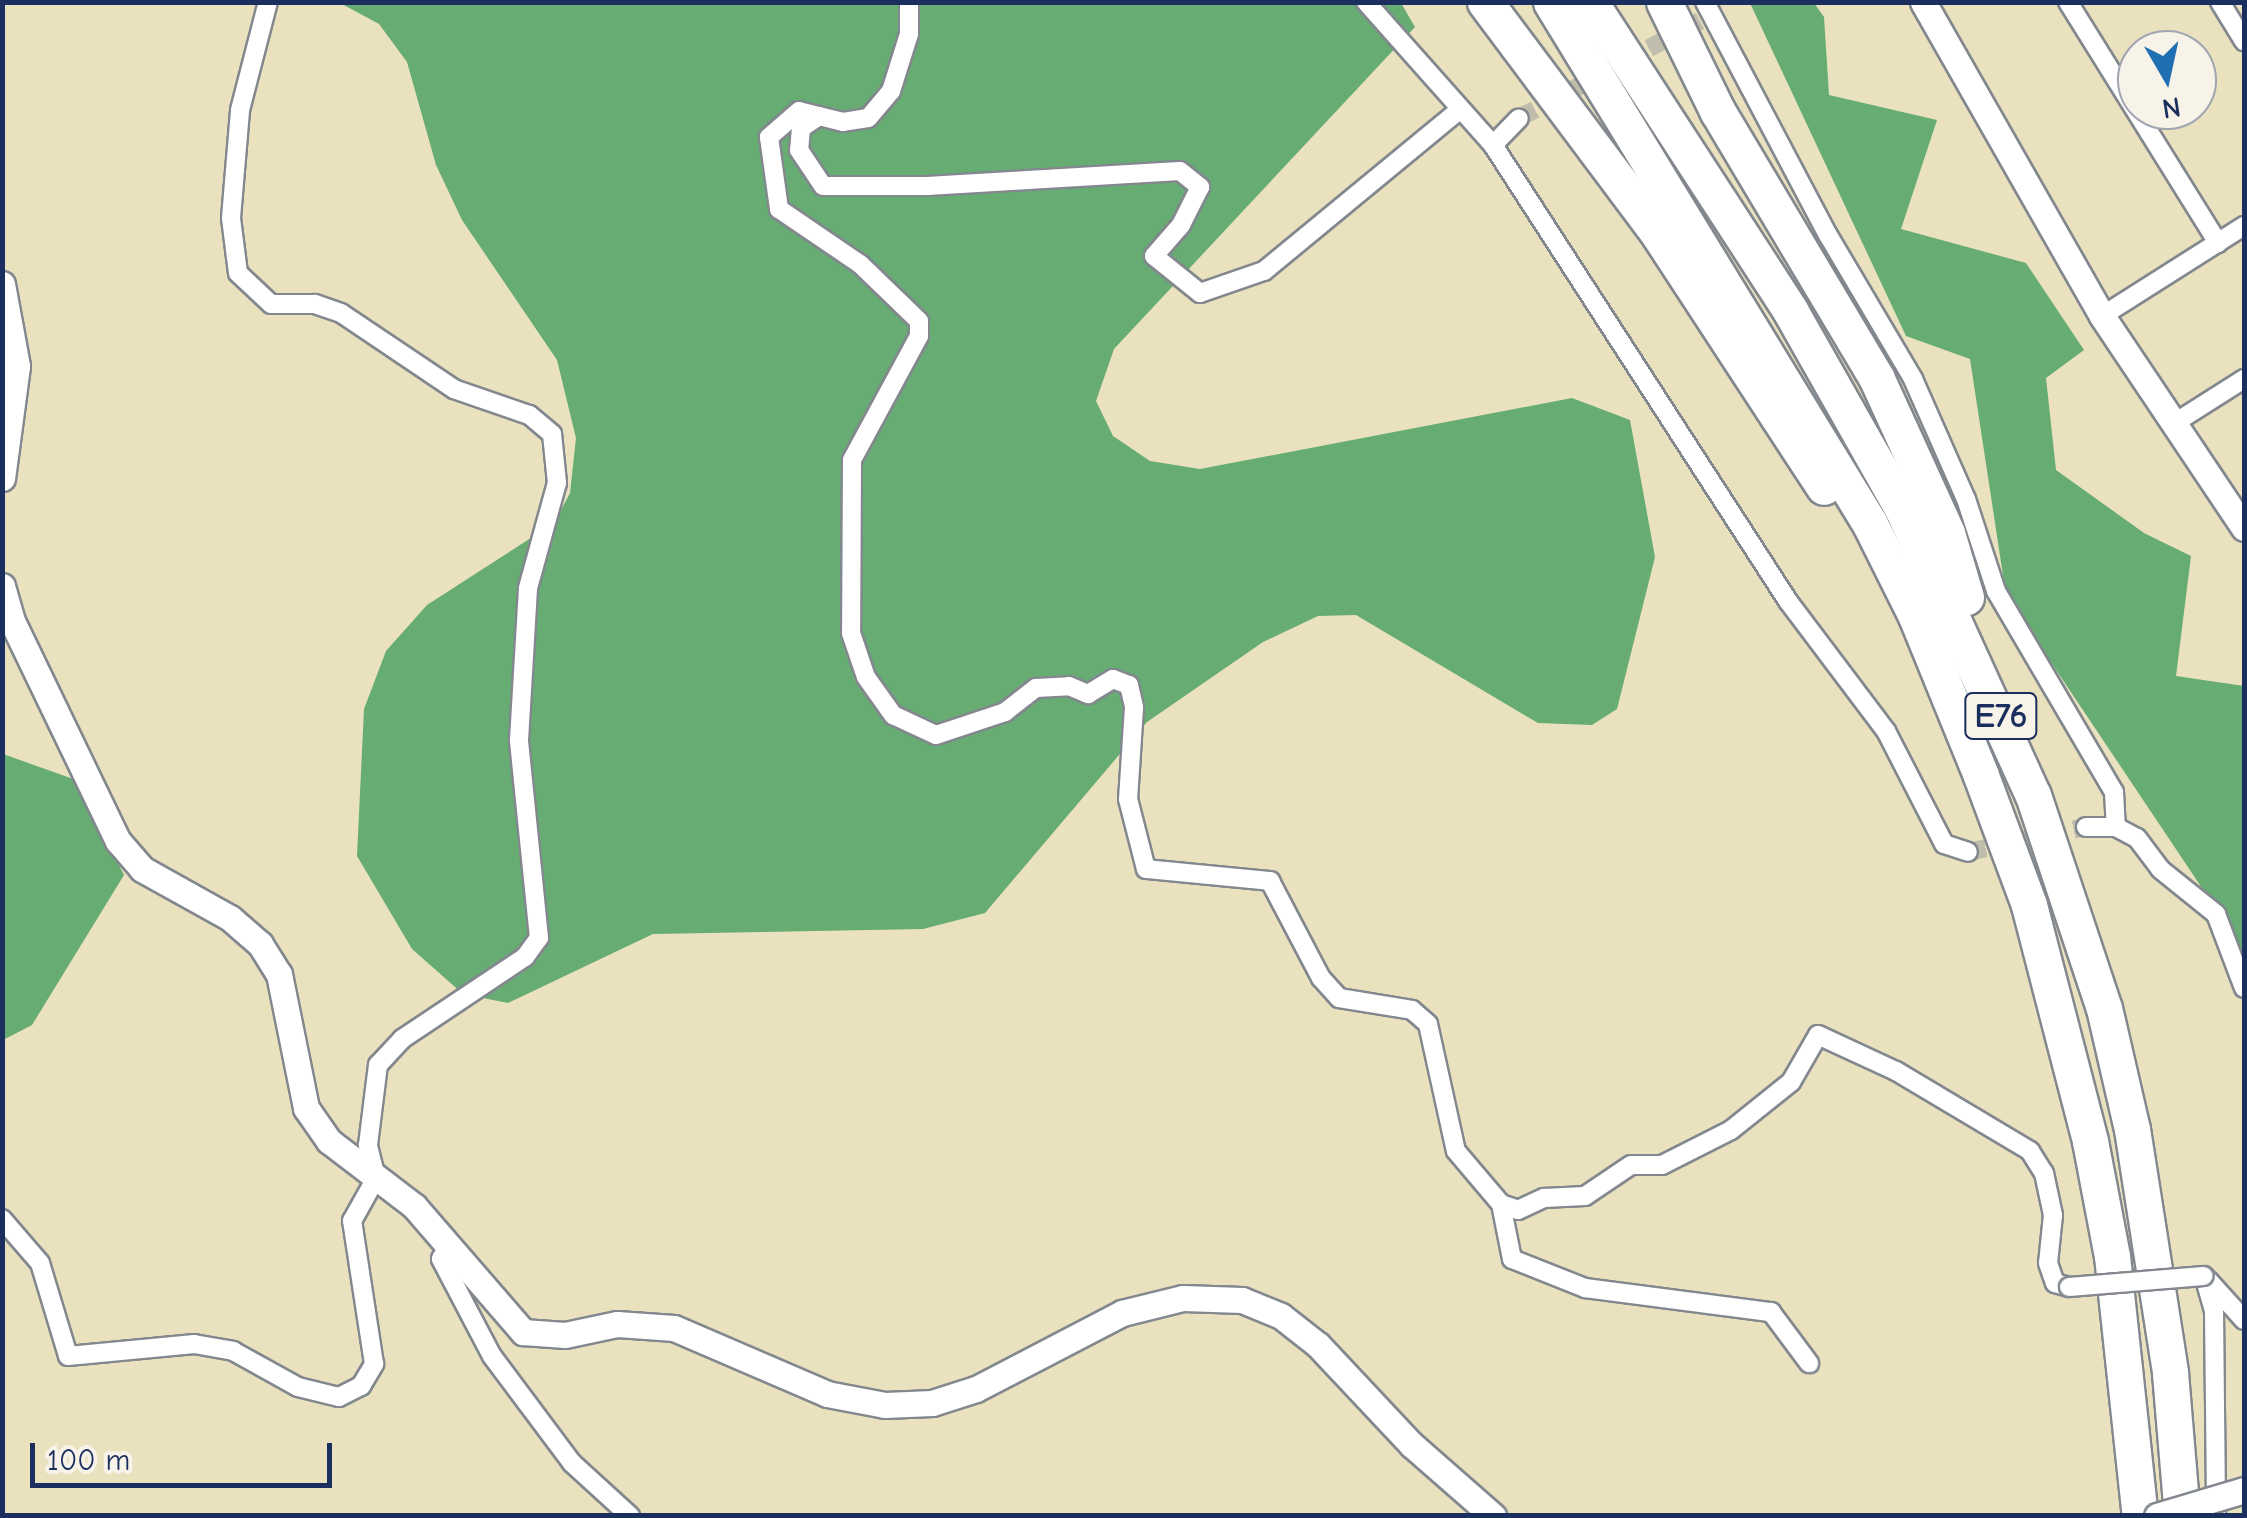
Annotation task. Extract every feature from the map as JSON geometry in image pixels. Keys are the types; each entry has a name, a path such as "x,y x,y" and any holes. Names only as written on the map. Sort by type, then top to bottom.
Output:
{"highway":[{"path":"1485,2 1660,235 1833,500 1980,774"},
{"name":"E76","path":"1551,2 1870,524 1916,616 1980,774 2029,905 2090,1142 2120,1311 2140,1516"},
{"name":"E76","path":"1590,2 1791,312 1902,508 1995,700 2070,897 2132,1129 2167,1356 2182,1516"},
{"path":"1664,2 1718,112 1876,377 1947,532 1995,700"}],"street":[{"path":"2,1219 40,1263 68,1356 213,1348 233,1351 298,1387 338,1397 361,1386 374,1364 352,1221 376,1178 368,1146 378,1066 402,1039 526,957 540,938 519,740 528,588 557,483 552,434 529,416 454,389 341,314 315,304 271,304 238,272 231,218 240,110 268,2"},
{"path":"909,2 909,34 890,91 868,118 799,111 769,137 779,208 860,264 919,321 919,336 852,460 851,634 866,677 893,715 936,735 1005,712 1036,688 1069,686 1088,694 1113,679 1129,685 1134,707 1128,799 1146,868 1270,882 1321,978 1339,998 1412,1010 1428,1024 1456,1151 1501,1204 1518,1210 1544,1198 1585,1196 1630,1164 1662,1165 1730,1130 1791,1082 1818,1035 1896,1071 2030,1151 2044,1172 2053,1216 2048,1263 2054,1283 2069,1287 2204,1276 2220,1306 2216,1516"},
{"path":"1366,2 1493,145 1788,601 1886,732 1944,844 1968,852"},
{"path":"1923,2 2102,316 2244,528"},
{"path":"2068,2 2218,243"},
{"path":"2220,2 2244,41"},
{"path":"1706,13 1828,235 1913,378 1966,500 1996,591 2114,792 2116,827"},
{"path":"819,116 801,128 799,150 823,186 1180,171 1200,187 1181,225 1154,256 1200,292 1264,270 1458,110"},
{"path":"1493,145 1519,118"},
{"path":"2102,316 2244,226"},
{"path":"2,284 17,366 2,478"},
{"path":"2173,424 2244,380"},
{"path":"2,586 12,621 118,841 142,868 230,918 260,944 279,974 306,1108 330,1142 414,1206 523,1332 674,1328 827,1394 885,1406 932,1403 976,1389 1122,1314 1183,1298 1242,1300 1281,1316 1318,1345 1412,1445 1493,1516"},
{"path":"2086,827 2116,827 2137,838 2160,868 2216,914 2244,988"},
{"path":"1501,1204 1502,1232 1512,1259 1548,1278 1771,1312 1809,1363"},
{"path":"449,1245 440,1259 492,1356 572,1462 630,1516"},
{"path":"2220,1306 2244,1320"},
{"path":"2157,1516 2244,1490"}],"green space":[{"path":"340,3 1401,3 1415,27 1114,349 1096,401 1113,436 1150,461 1200,469 1572,398 1630,420 1655,557 1617,709 1592,725 1538,723 1356,615 1318,616 1263,642 1147,722 985,913 923,929 653,934 508,1003 463,994 412,949 357,856 364,709 386,651 427,605 554,523 570,493 576,438 557,360 462,220 436,165 407,62 379,24"},
{"path":"1750,3 1814,3 1824,17 1829,95 1937,120 1901,229 2026,263 2084,350 2046,378 2056,470 2144,533 2191,556 2176,676 2244,686 2244,970 2218,912 2006,595 1970,359 1906,336"},
{"path":"3,754 76,780 124,875 32,1025 3,1040"}],"tunnel":[{"path":"1625,61 1700,21"},
{"path":"1519,118 1602,74"},
{"path":"1968,852 2086,827"}]}
